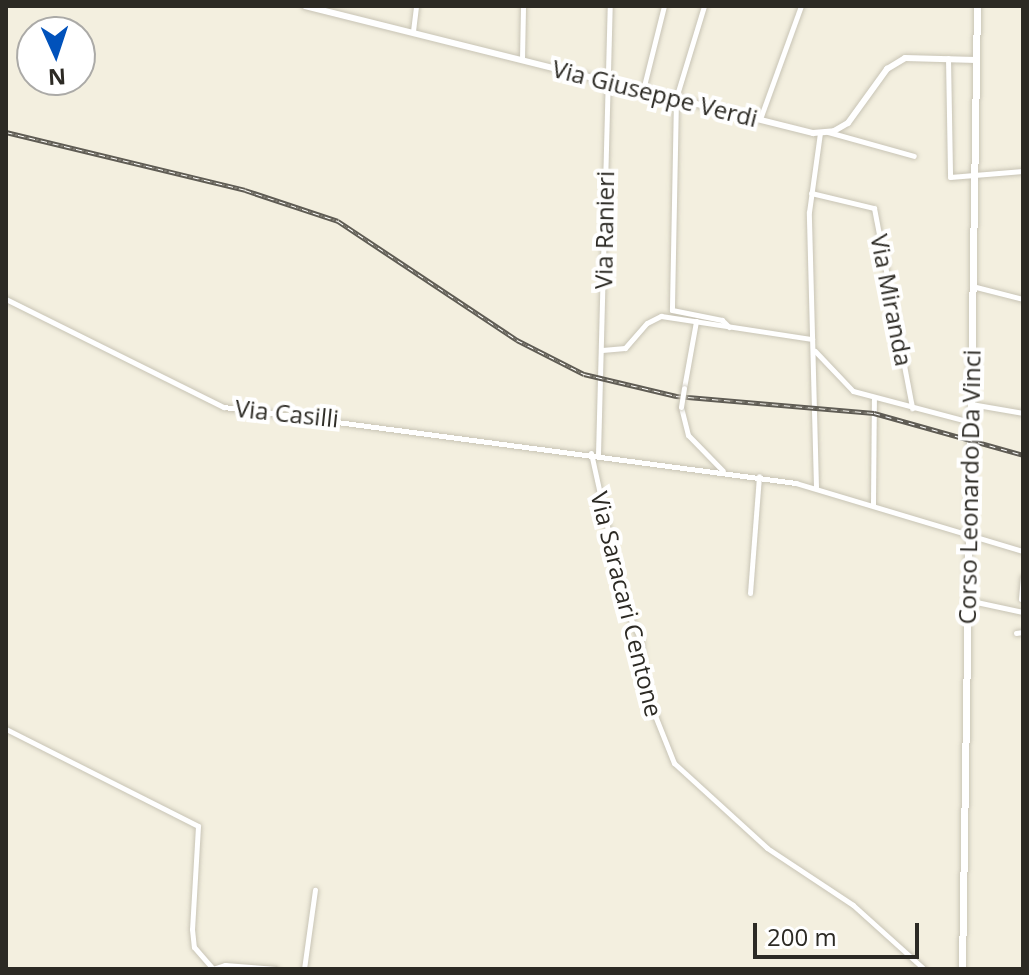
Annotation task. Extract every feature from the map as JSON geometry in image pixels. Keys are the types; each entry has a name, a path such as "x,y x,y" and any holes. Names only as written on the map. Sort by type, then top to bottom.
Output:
{"main road":[{"name":"Corso Leonardo Da Vinci","path":"962,969 977,6"}],"street":[{"name":"Via Giuseppe Verdi","path":"305,6 760,119 824,132"},
{"path":"413,31 416,6"},
{"path":"522,60 523,6"},
{"name":"Via Ranieri","path":"594,454 602,350 610,6"},
{"path":"643,90 664,6"},
{"path":"704,6 676,98 672,310 722,320 729,327"},
{"path":"760,119 801,6"},
{"path":"824,132 848,123 897,62 915,55 976,60"},
{"path":"948,57 950,177 1023,171"},
{"path":"824,132 914,156"},
{"path":"816,487 811,193 824,132"},
{"name":"Via Miranda","path":"811,193 874,208 912,408"},
{"path":"972,286 1023,299"},
{"name":"Via Casilli","path":"6,299 224,407 759,476 816,487 1023,551"},
{"path":"602,350 625,348 647,323 661,316 812,339"},
{"path":"696,321 681,407 688,435 724,472"},
{"path":"814,351 848,388 970,422"},
{"path":"873,504 874,397"},
{"path":"970,403 1023,413"},
{"name":"Via Saracari Centone","path":"594,454 625,608 640,638 644,688 674,763 767,848 853,905 924,969"},
{"path":"750,593 759,476"},
{"path":"1021,599 1023,577"},
{"path":"967,600 1023,612"},
{"path":"6,729 198,826 192,929 194,947 213,969 225,965 276,969"},
{"path":"304,969 315,890"}],"railway":[{"path":"6,132 245,190 338,221 517,340 584,374 676,396 874,413 1023,455"}]}
